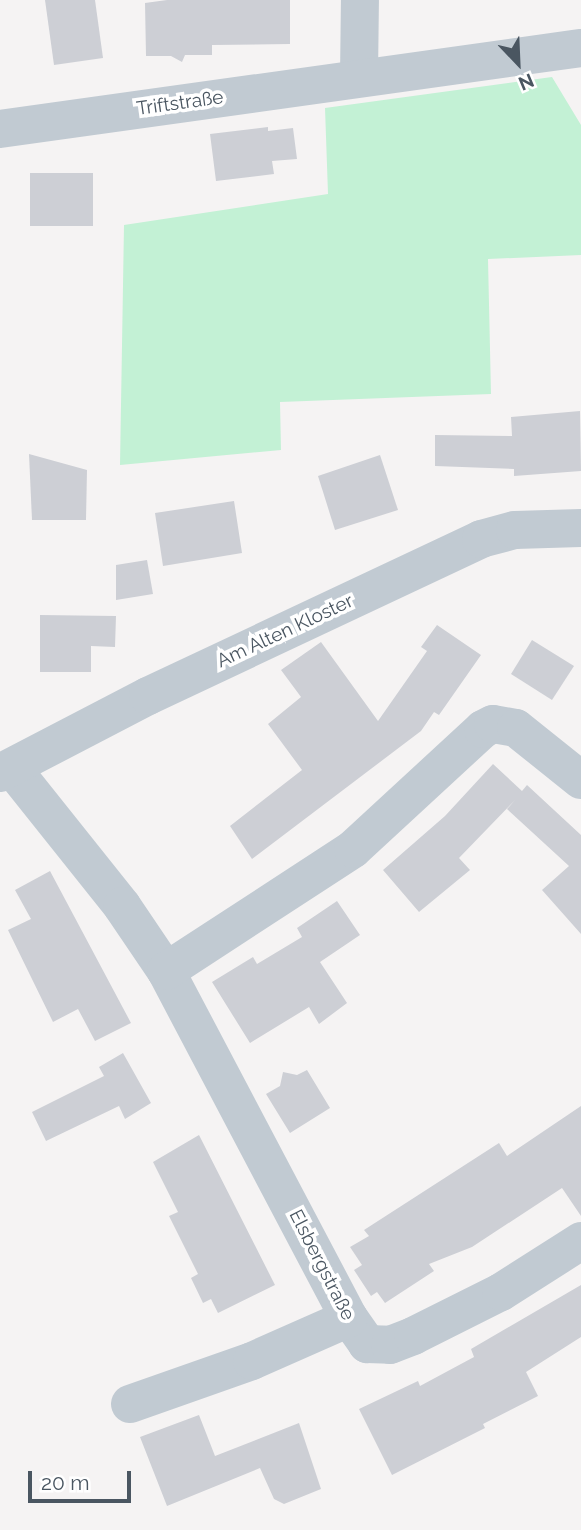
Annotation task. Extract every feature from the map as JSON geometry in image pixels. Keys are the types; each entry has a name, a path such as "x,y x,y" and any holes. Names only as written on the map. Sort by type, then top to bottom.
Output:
{"street":[{"path":"359,77 360,0"},
{"name":"Triftstraße","path":"0,129 581,48"},
{"name":"Am Alten Kloster","path":"6,770 148,696 481,539 515,530 581,528"},
{"path":"166,971 354,849 483,729 493,724 516,728 581,780"},
{"name":"Elsbergstraße","path":"6,770 122,906 166,971 349,1318 366,1344 390,1345 501,1292 581,1241"},
{"path":"130,1404 253,1361 349,1318"}],"green space":[{"path":"552,77 581,125 581,255 488,259 491,394 280,402 281,450 120,465 124,225 328,194 325,108"}],"building":[{"path":"45,0 95,0 103,58 54,65"},
{"path":"167,0 290,0 290,44 212,45 212,55 185,55 182,62 171,56 146,56 145,3"},
{"path":"268,127 268,131 293,128 297,159 272,161 274,174 216,181 210,134"},
{"path":"30,173 93,173 93,226 30,226"},
{"path":"580,411 581,471 514,476 514,469 435,466 435,435 512,436 511,417"},
{"path":"29,454 87,470 86,520 32,520"},
{"path":"380,455 398,510 335,530 318,476"},
{"path":"234,501 242,553 163,566 155,513"},
{"path":"147,560 153,594 116,600 116,565"},
{"path":"40,615 116,616 115,647 91,646 91,672 40,672"},
{"path":"437,625 481,655 439,715 434,712 421,731 252,859 230,826 302,770 268,724 301,697 281,670 321,642 378,721 427,651 421,647"},
{"path":"532,640 574,666 552,700 511,674"},
{"path":"493,764 522,791 527,785 581,835 581,934 542,890 569,866 507,809 515,800 459,858 470,870 419,912 383,870 445,816"},
{"path":"50,871 131,1023 95,1041 78,1009 53,1022 8,930 31,919 15,890"},
{"path":"337,901 360,935 320,962 347,1003 319,1024 309,1007 250,1043 212,982 253,957 257,964 302,937 297,928"},
{"path":"123,1053 151,1103 125,1119 119,1106 46,1141 32,1112 104,1076 99,1067"},
{"path":"307,1070 330,1108 290,1133 266,1094 280,1086 283,1072 297,1075"},
{"path":"581,1106 581,1216 562,1188 472,1247 429,1264 434,1271 385,1303 377,1292 371,1296 354,1270 362,1265 350,1247 369,1236 364,1230 499,1143 507,1156"},
{"path":"199,1135 275,1285 218,1313 211,1299 203,1303 191,1278 198,1274 169,1216 178,1212 153,1162"},
{"path":"581,1285 581,1337 526,1372 538,1396 483,1424 485,1428 392,1475 359,1409 418,1381 420,1386 474,1357 471,1349"},
{"path":"199,1415 215,1456 299,1423 321,1489 284,1504 274,1499 260,1468 167,1506 140,1437"}]}
